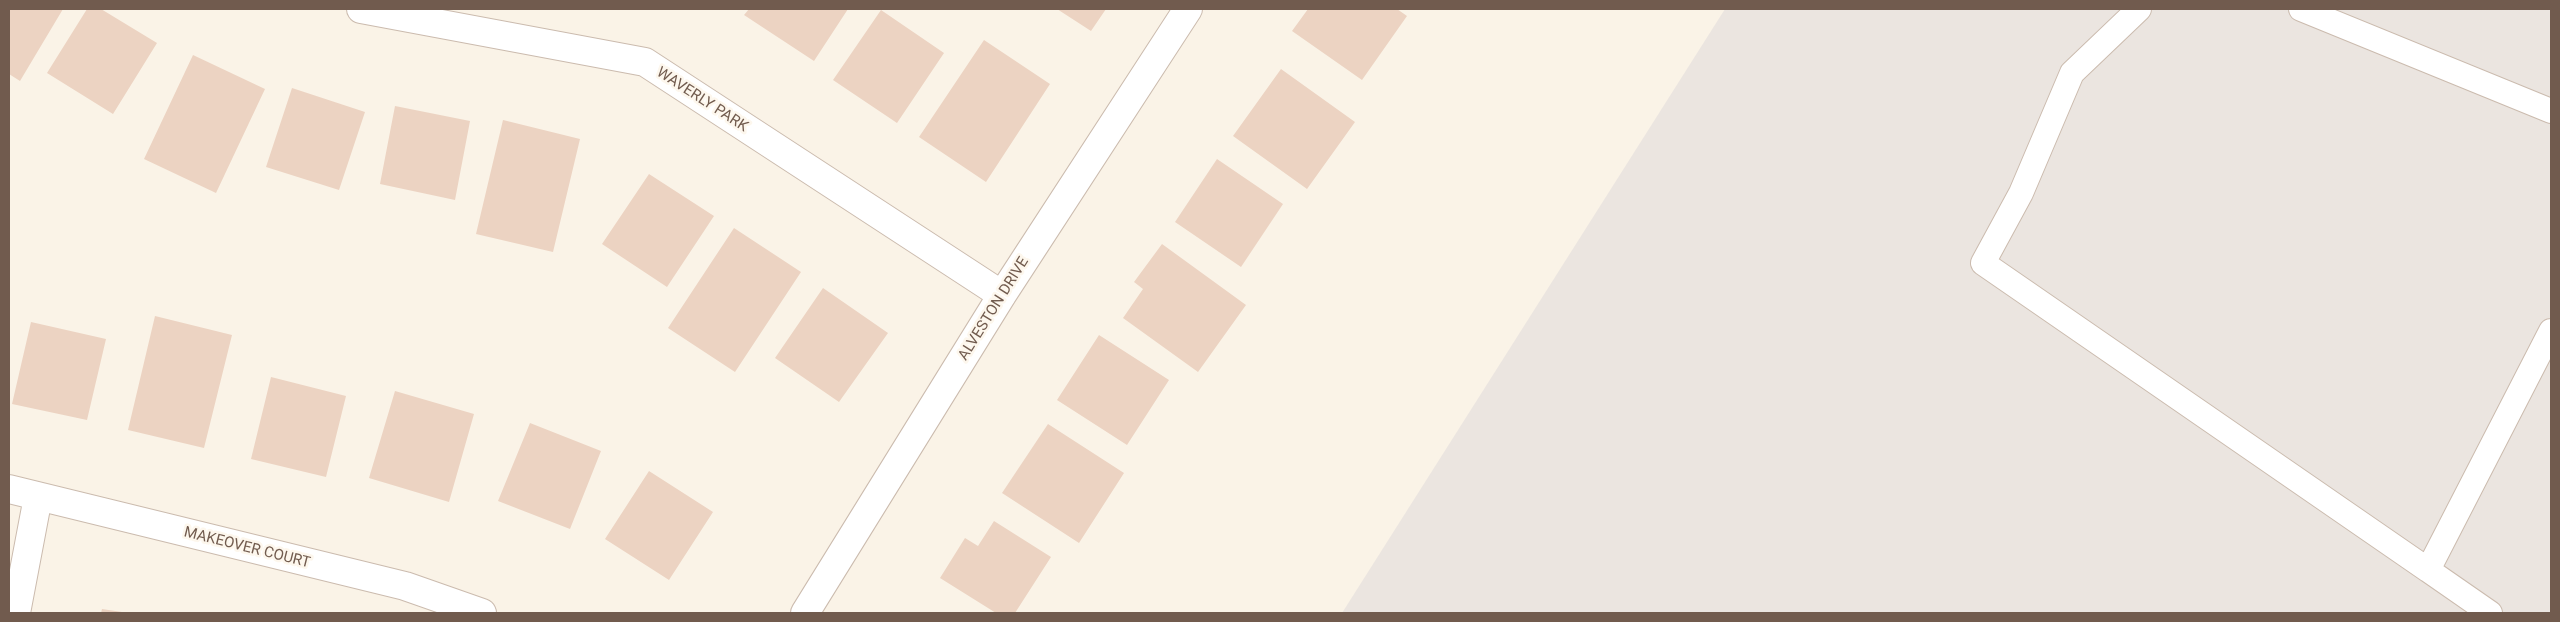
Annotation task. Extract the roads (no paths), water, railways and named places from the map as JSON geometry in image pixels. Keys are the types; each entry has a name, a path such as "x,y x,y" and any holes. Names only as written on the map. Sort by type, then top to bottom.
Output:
{"street":[{"name":"WAVERLY PARK","path":"360,9 645,62 1002,295"},
{"name":"ALVESTON DRIVE","path":"805,613 1002,295 1188,9"},
{"name":"MAKEOVER COURT","path":"9,489 405,586 482,613"},
{"path":"16,613 38,497"}],"lane":[{"path":"2138,9 2072,72 2021,193 1983,263 2490,613"},
{"path":"2301,9 2551,111"},
{"path":"2428,570 2551,331"}]}
